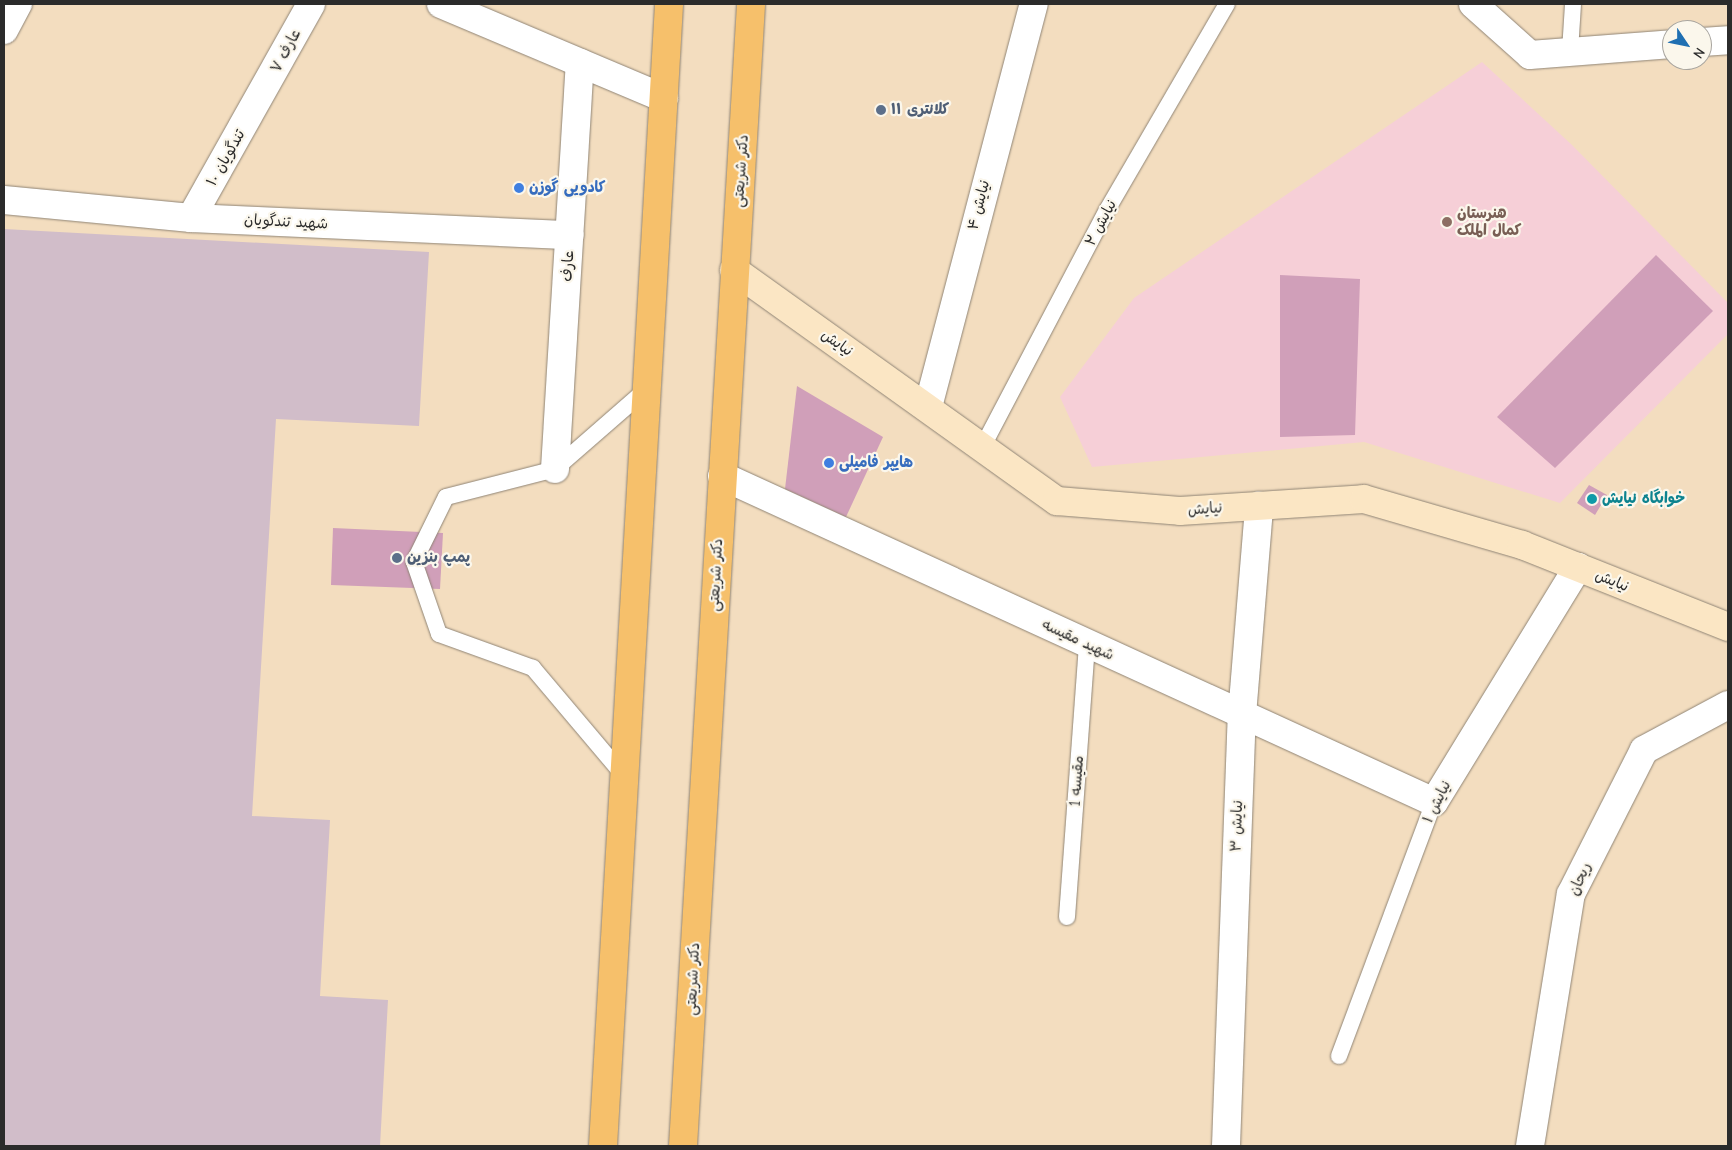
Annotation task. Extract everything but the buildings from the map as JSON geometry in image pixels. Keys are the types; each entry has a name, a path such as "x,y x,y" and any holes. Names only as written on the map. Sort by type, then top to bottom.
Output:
{"main road":[{"path":"603,1146 626,778 669,4"},
{"name":"دکتر شریعتی","path":"683,1146 751,4"},
{"name":"نیایش","path":"734,270 983,446 1057,501 1180,511 1364,499 1522,545 1728,627"}],"street":[{"name":"عارف ۷","path":"260,99 311,4"},
{"path":"441,4 664,98"},
{"name":"نیایش ۴","path":"928,407 1034,4"},
{"path":"1473,4 1530,55 1662,45"},
{"path":"1712,41 1728,40"},
{"name":"عارف","path":"555,469 580,63"},
{"name":"تندگویان ۱۰","path":"191,218 260,99"},
{"name":"شهید تندگویان","path":"4,200 191,218 570,235"},
{"name":"شهید مقیسه","path":"722,476 1434,802"},
{"name":"نیایش ۳","path":"1226,1146 1242,715 1259,506"},
{"name":"نیایش ۱","path":"1434,802 1578,567"},
{"name":"ریحان","path":"1534,1145 1571,894 1644,750 1728,705"}],"lane":[{"name":"نیایش ۲","path":"983,446 1107,210 1227,4"},
{"path":"1570,52 1573,4"},
{"path":"626,778 533,668 439,634 414,562 446,497 555,469 648,388"},
{"name":"مقیسه 1","path":"1067,917 1088,645"},
{"name":"نیایش ۱","path":"1339,1056 1434,802"}],"shaded area":[{"name":"هنرستان کمال الملک","path":"1482,62 1572,145 1728,303 1728,334 1560,503 1364,442 1092,467 1060,397 1134,298"},
{"path":"4,229 429,252 419,426 276,419 252,816 330,820 320,996 388,1000 380,1146 4,1146"}],"place":[{"name":"کلانتری ۱۱","path":"881,110"},
{"name":"کادویی گوزن","path":"519,188"},
{"name":"هنرستان کمال الملک","path":"1447,222"},
{"name":"هایپر فامیلی","path":"829,463"},
{"name":"خوابگاه نیایش","path":"1592,499"},
{"name":"پمپ بنزین","path":"397,558"}]}
